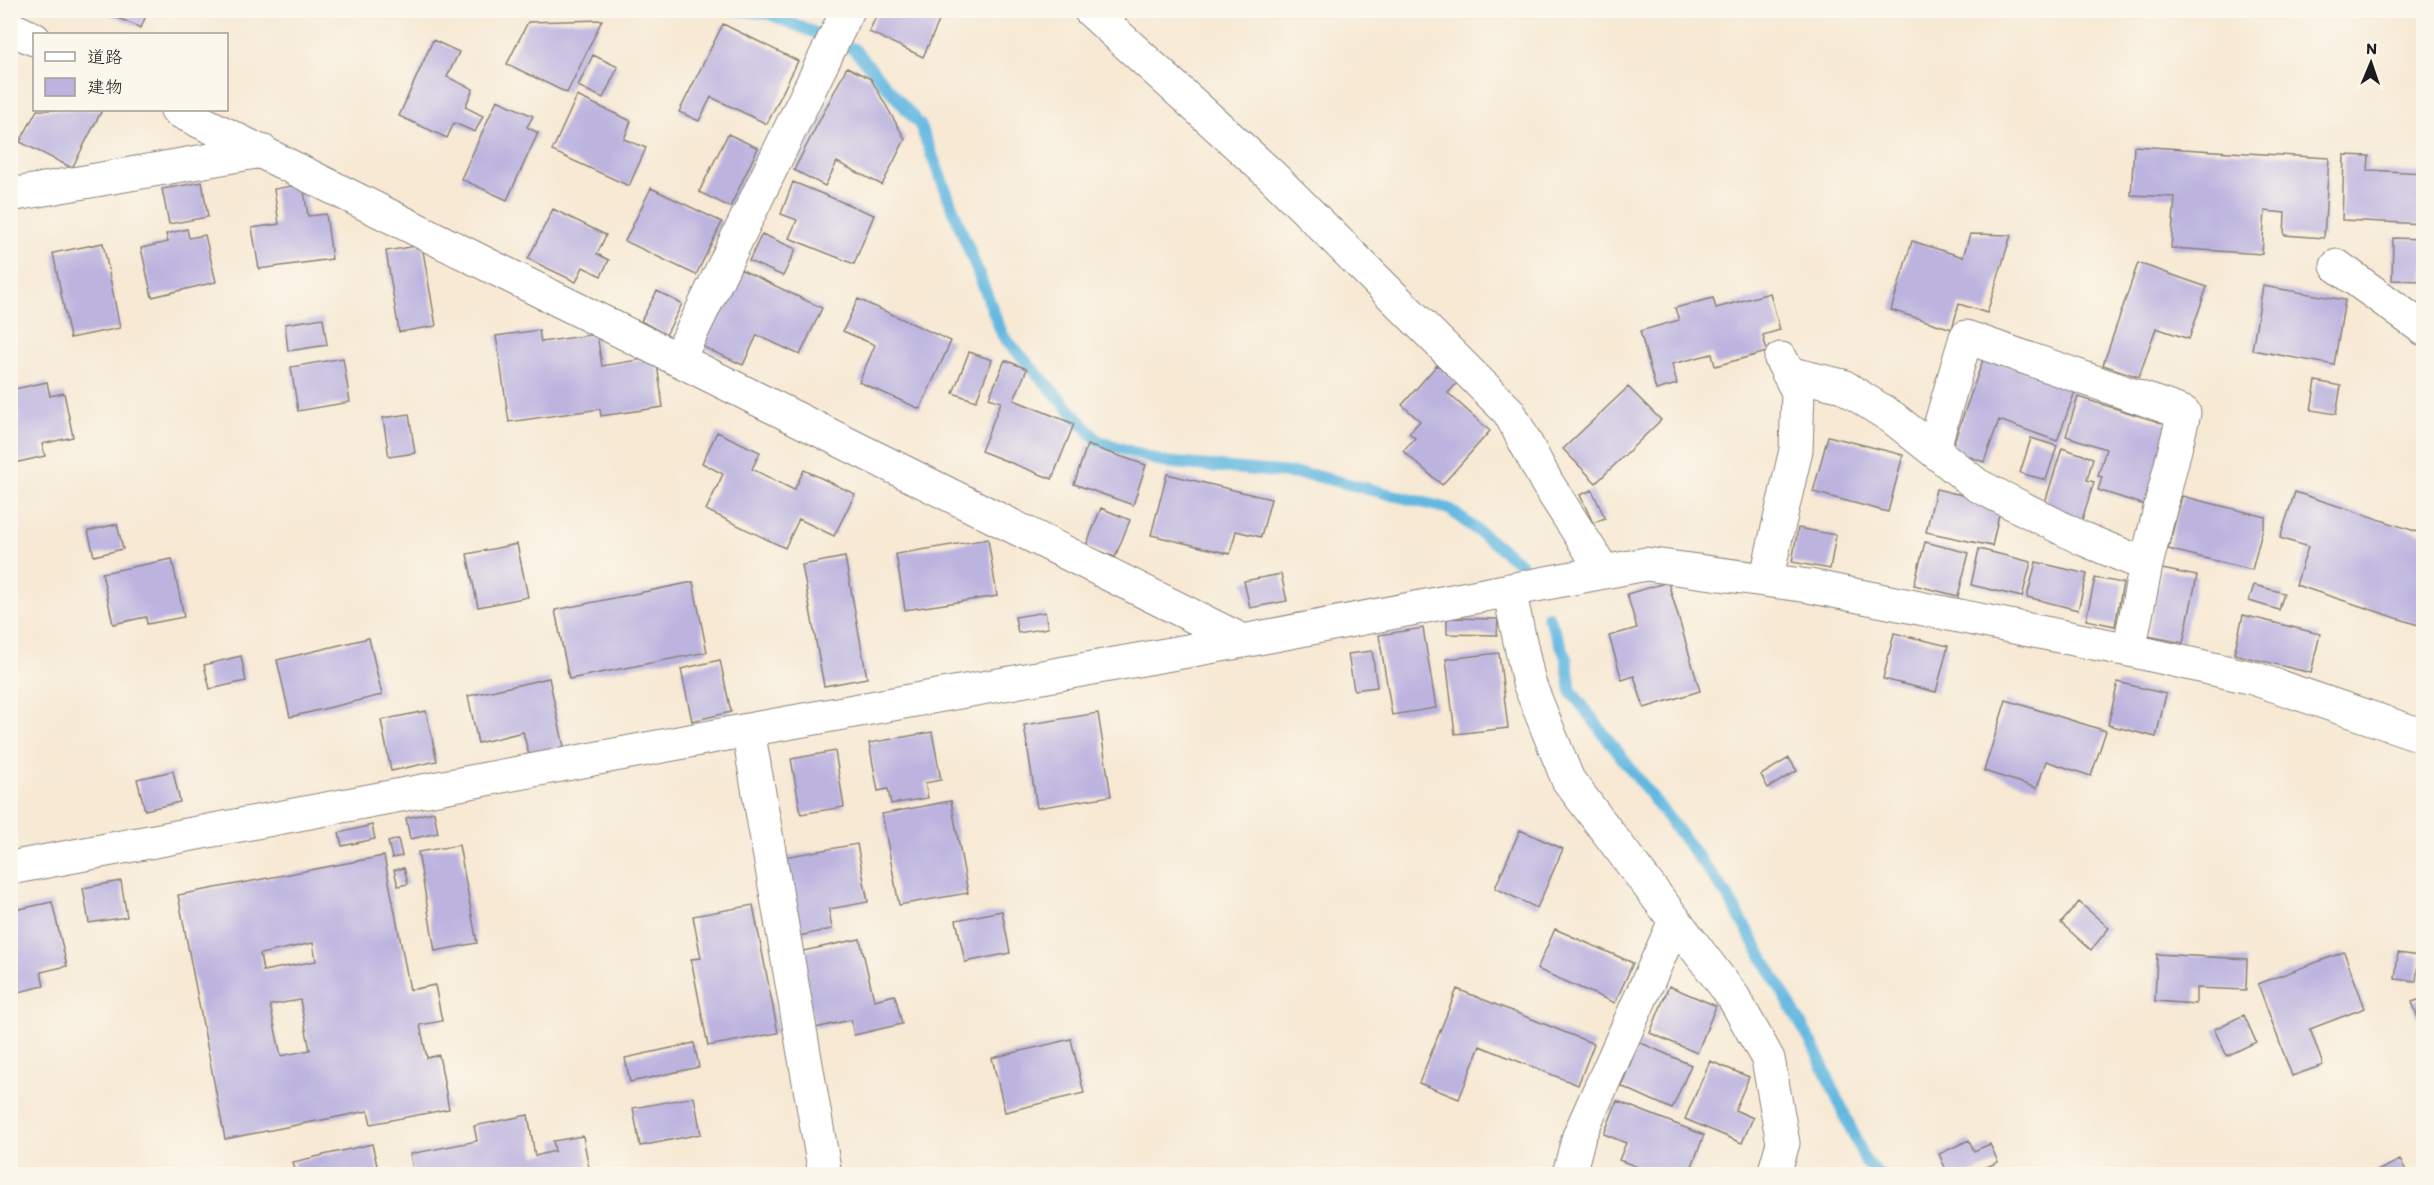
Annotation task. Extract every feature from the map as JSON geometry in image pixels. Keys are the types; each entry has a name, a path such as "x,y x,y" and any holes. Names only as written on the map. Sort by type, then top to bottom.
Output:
{"street":[{"path":"1089,10 1271,175 1509,412 1546,483 1604,572"},
{"path":"679,358 845,18"},
{"path":"10,27 33,38"},
{"path":"179,111 679,358 1243,641"},
{"path":"10,195 262,151"},
{"path":"2337,266 2424,329"},
{"path":"1933,450 1966,337 2184,413 2146,565 2129,650"},
{"path":"1766,580 1796,450 1798,392 1784,365 1843,386 1893,418 1977,485 2081,538 2146,565"},
{"path":"10,868 748,730 1243,641 1646,564 1809,586 2129,650 2253,678 2424,736"},
{"path":"1509,590 1529,683 1568,780 1734,998 1768,1059 1783,1143 1774,1174"},
{"path":"748,730 825,1174"},
{"path":"1569,1174 1579,1136 1675,921"}],"building":[{"path":"100,10 148,10 141,28"},
{"path":"879,10 944,10 923,57 869,32"},
{"path":"602,20 567,93 507,64 528,22"},
{"path":"723,24 798,61 767,124 711,97 699,121 679,112"},
{"path":"433,40 459,52 447,77 473,89 465,107 483,116 475,132 454,123 447,138 399,116"},
{"path":"593,55 618,67 603,98 578,86"},
{"path":"847,67 871,79 905,139 882,185 837,162 825,186 794,170"},
{"path":"577,96 631,121 624,139 646,148 629,186 552,151"},
{"path":"497,100 533,116 527,127 538,133 507,200 461,179"},
{"path":"36,111 101,111 72,168 20,142"},
{"path":"728,134 758,148 730,207 699,192"},
{"path":"2134,146 2329,158 2324,238 2284,235 2285,213 2265,211 2262,254 2171,248 2175,197 2131,195"},
{"path":"2344,155 2369,156 2368,170 2424,173 2424,224 2342,220"},
{"path":"202,182 208,217 169,224 162,189"},
{"path":"793,182 874,215 854,264 789,238 797,220 781,214"},
{"path":"303,184 308,216 326,214 332,259 259,269 252,228 279,224 274,189"},
{"path":"651,188 722,222 696,275 625,241"},
{"path":"553,209 606,235 597,254 609,260 601,276 583,267 576,282 528,259"},
{"path":"187,229 189,238 205,235 216,282 152,297 141,248 168,242 166,234"},
{"path":"762,234 796,249 783,276 749,261"},
{"path":"1970,234 2011,235 1987,313 1959,304 1952,329 1891,310 1912,241 1963,257"},
{"path":"2393,238 2424,239 2424,281 2392,280"},
{"path":"103,243 120,328 70,338 53,253"},
{"path":"422,245 436,326 399,332 386,251"},
{"path":"2138,263 2207,287 2189,339 2156,328 2139,377 2103,365"},
{"path":"740,269 822,308 800,355 757,335 743,365 703,347"},
{"path":"2263,286 2345,300 2334,365 2252,350"},
{"path":"657,291 682,304 666,335 641,321"},
{"path":"1770,293 1780,330 1763,335 1767,352 1715,366 1712,354 1672,364 1677,384 1656,390 1640,331 1679,320 1675,308 1713,298 1716,308"},
{"path":"858,299 951,341 920,409 859,382 875,345 843,331"},
{"path":"323,318 327,345 288,351 285,324"},
{"path":"539,330 541,342 597,334 602,366 656,357 663,407 601,416 600,409 509,422 496,336"},
{"path":"969,352 992,360 976,401 953,393"},
{"path":"1984,357 2076,389 2057,441 1999,420 1984,462 1951,450"},
{"path":"343,358 350,402 298,411 291,367"},
{"path":"1005,360 1027,369 1014,400 1074,424 1052,479 981,451 1001,402 989,398"},
{"path":"1437,365 1457,383 1448,393 1490,431 1442,485 1403,451 1415,438 1409,433 1420,421 1402,405"},
{"path":"2316,381 2341,386 2336,414 2311,410"},
{"path":"47,382 50,396 64,393 73,437 42,444 45,456 10,464 10,390"},
{"path":"1628,387 1661,420 1596,483 1563,449"},
{"path":"2078,397 2169,425 2145,505 2098,490 2102,477 2098,476 2106,449 2066,436"},
{"path":"409,414 415,453 389,457 383,418"},
{"path":"717,432 760,452 752,469 794,490 804,470 855,494 834,536 799,519 785,548 706,510 723,474 702,463"},
{"path":"1828,436 1903,455 1888,512 1813,492"},
{"path":"2031,438 2057,446 2046,480 2020,473"},
{"path":"1087,445 1146,465 1133,505 1074,484"},
{"path":"2062,448 2093,458 2087,480 2094,482 2081,523 2042,512"},
{"path":"1167,474 1271,499 1261,537 1236,531 1230,554 1151,535"},
{"path":"1936,489 1970,497 1999,515 1992,546 1926,532"},
{"path":"1592,490 1605,518 1593,523 1580,495"},
{"path":"2295,492 2424,534 2424,627 2296,585 2308,547 2280,538"},
{"path":"2182,496 2266,517 2252,570 2168,549"},
{"path":"1101,508 1130,520 1115,557 1086,546"},
{"path":"117,524 123,549 94,556 88,531"},
{"path":"1798,528 1836,535 1830,569 1792,562"},
{"path":"988,539 997,596 905,610 896,554"},
{"path":"1925,542 1969,553 1958,596 1914,585"},
{"path":"517,544 528,597 478,607 467,554"},
{"path":"1979,549 2031,562 2022,597 1971,585"},
{"path":"845,557 867,678 824,686 802,565"},
{"path":"172,559 184,617 147,624 146,617 113,624 102,573"},
{"path":"2036,562 2087,574 2078,610 2027,597"},
{"path":"2162,569 2197,576 2183,643 2148,636"},
{"path":"1281,574 1287,601 1250,608 1244,581"},
{"path":"2095,578 2123,583 2115,626 2086,620"},
{"path":"693,582 707,652 569,679 555,610"},
{"path":"1668,582 1700,691 1644,708 1634,676 1622,680 1609,636 1637,628 1627,594"},
{"path":"2254,585 2284,593 2279,610 2249,601"},
{"path":"1045,612 1048,628 1018,633 1015,617"},
{"path":"2243,615 2320,634 2311,673 2234,654"},
{"path":"1447,618 1498,619 1497,635 1447,634"},
{"path":"1423,628 1436,708 1392,715 1379,635"},
{"path":"1894,633 1948,646 1936,692 1883,679"},
{"path":"369,638 382,695 290,717 277,660"},
{"path":"1372,651 1377,687 1354,690 1348,654"},
{"path":"1499,653 1508,728 1455,734 1446,659"},
{"path":"241,656 246,681 210,689 204,665"},
{"path":"720,660 731,712 692,721 681,669"},
{"path":"549,678 564,747 529,755 523,732 478,743 468,696"},
{"path":"2118,682 2166,694 2156,737 2108,725"},
{"path":"2006,700 2106,731 2091,776 2046,761 2037,788 1984,771"},
{"path":"426,711 437,761 391,771 381,720"},
{"path":"1098,713 1111,796 1037,808 1024,725"},
{"path":"932,732 941,780 925,783 928,798 891,804 888,789 878,791 869,743"},
{"path":"835,751 844,807 801,814 791,759"},
{"path":"1789,758 1797,771 1768,788 1761,775"},
{"path":"173,771 180,802 145,810 137,779"},
{"path":"951,801 968,893 899,905 882,814"},
{"path":"434,812 438,833 410,839 406,818"},
{"path":"372,825 375,839 342,846 339,833"},
{"path":"1520,830 1563,849 1537,908 1495,888"},
{"path":"398,839 402,856 392,858 388,842"},
{"path":"857,844 868,902 829,909 832,929 799,936 784,857"},
{"path":"459,845 477,943 435,951 418,852"},
{"path":"384,856 410,990 435,985 442,1021 420,1025 427,1058 439,1055 449,1109 371,1124 368,1111 225,1139 178,895","holes":["313,943 316,961 263,971 260,954","300,1000 310,1050 281,1056 270,1005"]},
{"path":"404,868 408,884 398,886 394,870"},
{"path":"121,881 127,917 89,923 83,888"},
{"path":"52,902 67,966 41,972 44,986 10,994 10,911"},
{"path":"2079,902 2109,928 2091,950 2061,923"},
{"path":"753,905 778,1033 708,1046 691,959 701,958 693,916"},
{"path":"1002,911 1010,953 965,962 956,920"},
{"path":"1555,929 1633,963 1615,1003 1537,969"},
{"path":"860,939 874,1000 895,995 902,1024 854,1035 851,1020 815,1028 798,952"},
{"path":"2344,952 2365,1008 2310,1029 2323,1065 2292,1076 2258,984"},
{"path":"2398,953 2419,956 2416,981 2395,979"},
{"path":"2157,954 2247,959 2246,990 2196,988 2196,1004 2155,1001"},
{"path":"1669,986 1716,1006 1697,1053 1650,1033"},
{"path":"1457,989 1594,1044 1578,1085 1480,1046 1459,1099 1419,1083"},
{"path":"2424,998 2424,1031 2423,1031 2412,1002"},
{"path":"2244,1015 2256,1042 2227,1056 2214,1029"},
{"path":"1071,1039 1084,1093 1005,1112 992,1058"},
{"path":"1639,1042 1691,1065 1672,1109 1621,1086"},
{"path":"694,1043 699,1067 630,1082 625,1058"},
{"path":"1710,1061 1749,1077 1735,1110 1753,1118 1742,1143 1685,1119"},
{"path":"694,1097 701,1134 640,1146 633,1108"},
{"path":"1617,1101 1704,1135 1689,1174 1656,1174 1619,1160 1626,1143 1604,1134"},
{"path":"528,1115 535,1156 555,1151 553,1141 583,1136 590,1174 414,1174 410,1154 477,1141 474,1126"},
{"path":"1969,1140 1974,1151 1990,1144 1998,1162 1971,1174 1948,1174 1939,1154"},
{"path":"372,1144 379,1174 296,1174 293,1162"},
{"path":"2400,1160 2408,1174 2371,1174"}],"waterway":[{"path":"735,10 769,14 854,49 920,125 1003,336 1098,441 1163,462 1312,475 1449,509 1520,563"},
{"path":"1548,616 1566,657 1571,691 1727,895 1814,1047 1866,1162 1878,1174"}]}
